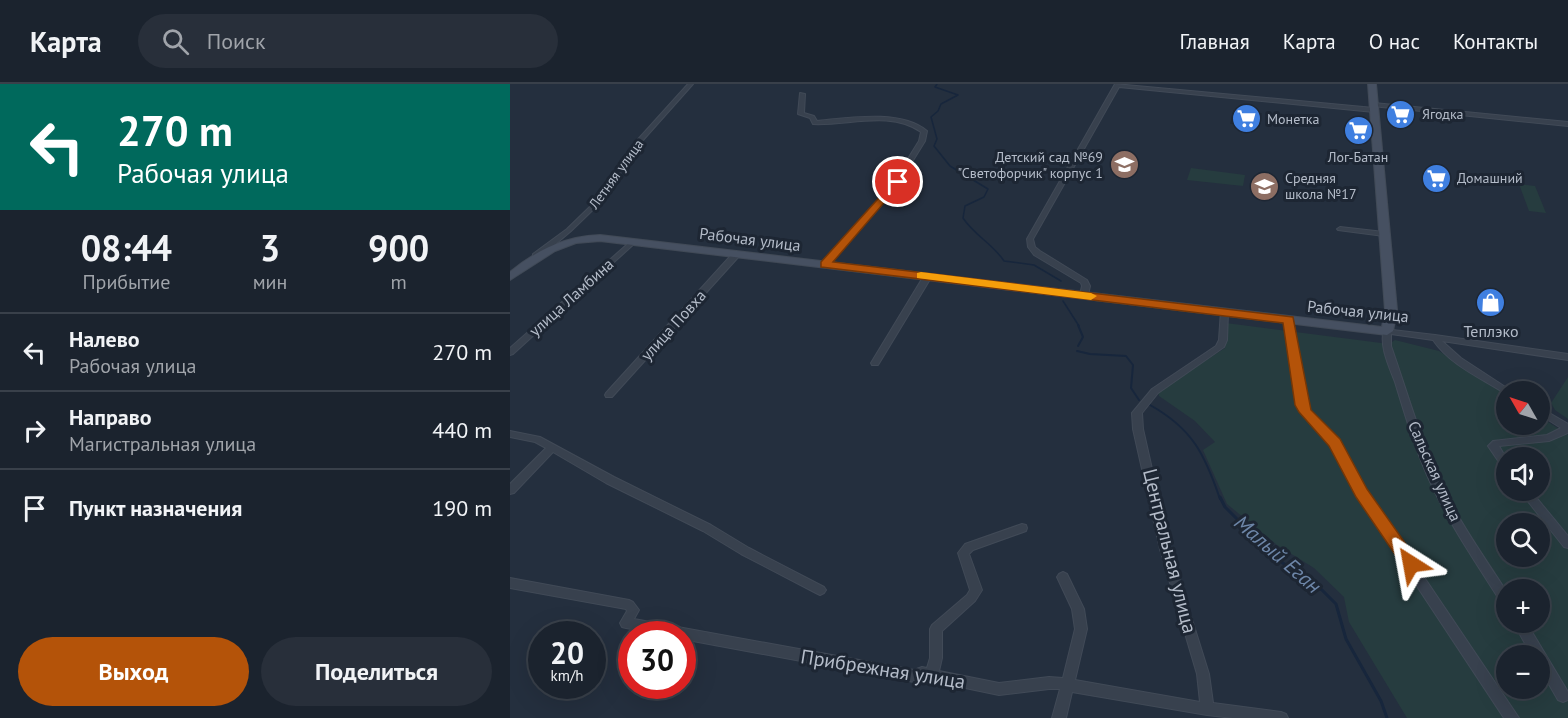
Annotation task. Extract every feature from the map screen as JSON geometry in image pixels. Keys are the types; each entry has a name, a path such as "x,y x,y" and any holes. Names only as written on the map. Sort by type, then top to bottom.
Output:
{"street":[{"name":"Летняя улица","path":"535,257 602,198 634,147 691,84"},
{"path":"1372,84 1391,314 1387,331"},
{"path":"1084,295 1086,286 1084,282 1037,253 1030,239 1117,85 1568,124"},
{"path":"802,94 801,114 812,117 815,123 879,120 912,124 924,131 922,141 894,187 825,264"},
{"path":"1340,229 1384,234"},
{"name":"Рабочая улица","path":"510,277 535,257 555,245 594,238 1387,331 1568,357"},
{"name":"улица Ламбина","path":"510,352 633,242"},
{"name":"улица Повха","path":"609,396 737,254"},
{"path":"875,363 928,276"},
{"name":"Центральная улица","path":"1200,711 1203,674 1165,549 1138,429 1137,413 1149,396 1220,347 1223,340 1224,312"},
{"path":"1289,320 1305,412 1334,443 1366,499 1512,718"},
{"name":"Сальская улица","path":"1387,331 1387,346 1416,434 1439,489 1496,585"},
{"path":"1436,337 1439,344 1450,353 1496,383"},
{"path":"1550,417 1568,429"},
{"path":"1496,451 1496,443 1549,438 1568,429"},
{"path":"510,434 537,439 551,449 707,528 745,551 820,590"},
{"path":"510,490 551,449"},
{"path":"1533,501 1568,544"},
{"path":"932,675 936,658 936,629 971,598 976,590 963,553 969,547 1022,528"},
{"path":"1059,718 1081,629 1077,609 1063,577"},
{"name":"Прибрежная улица","path":"510,583 629,605 633,610 626,623 914,676 932,675 999,689 1012,689 1040,683 1067,685 1200,711 1281,718"},
{"path":"1526,633 1563,696"}],"green space":[{"path":"1191,168 1245,175 1243,186 1187,180"},
{"path":"1519,184 1535,186 1546,213 1529,211"},
{"path":"1226,323 1389,344 1395,340 1439,351 1496,388 1496,435 1550,435 1550,423 1568,435 1568,718 1407,718 1349,622 1344,597 1314,568 1277,545 1227,504 1203,450 1215,442 1195,421 1159,396 1158,391 1225,348"},
{"path":"1568,377 1568,419 1555,410 1551,403"}],"building":[{"name":"Монетка","path":"1234,111 1261,114 1259,126 1231,123"}],"waterway":[{"name":"Малый Еган","path":"937,84 935,87 958,95 941,104 938,111 931,117 937,139 934,146 950,166 988,189 984,197 965,206 963,218 1004,261 1034,265 1061,281"},
{"name":"Малый Еган","path":"1063,301 1079,326"},
{"name":"Малый Еган","path":"1078,325 1083,337 1078,346"},
{"name":"Малый Еган","path":"1077,351 1126,356 1133,365 1131,388 1139,400"},
{"name":"Малый Еган","path":"1150,405 1177,424 1196,444 1209,469 1220,499"},
{"name":"Малый Еган","path":"1220,497 1225,507 1277,559 1322,590 1336,604 1346,639 1381,701 1387,718"}],"slow traffic":[{"path":"921,276 1091,296"}],"place":[{"name":"Ягодка","path":"1401,114"},
{"name":"Монетка","path":"1246,119"},
{"name":"Лог-Батан","path":"1358,130"},
{"name":"Детский сад №69 \"Светофорчик\" корпус 1","path":"1124,165"},
{"name":"Домашний","path":"1436,178"},
{"name":"Средняя школа №17","path":"1264,186"},
{"name":"Теплэко","path":"1491,303"}],"route":[{"path":"898,182 825,264 1289,320 1305,412 1334,443 1346,461 1361,493 1411,564"}]}
